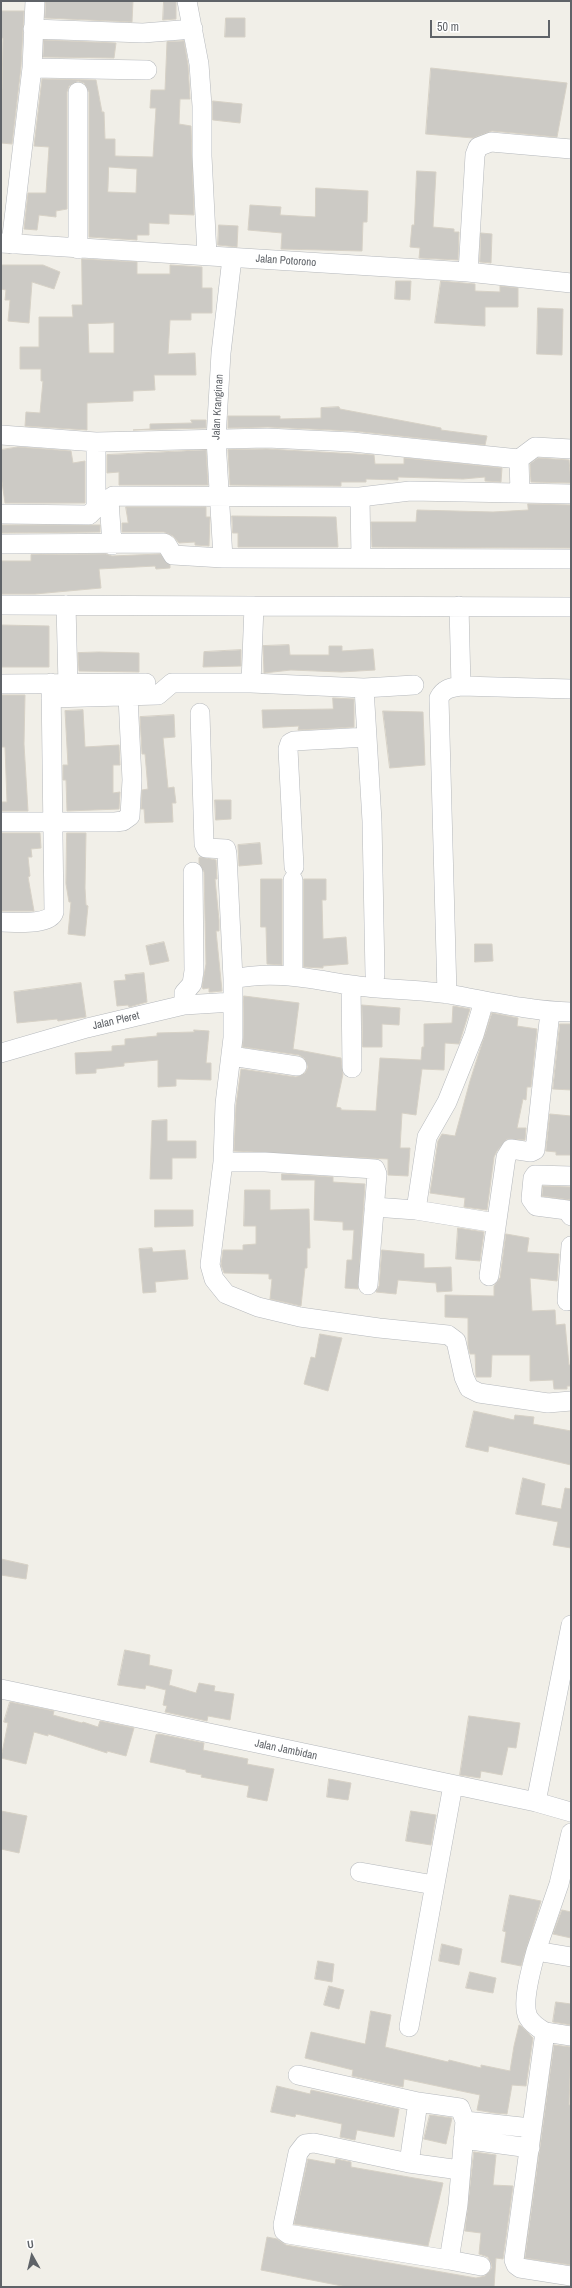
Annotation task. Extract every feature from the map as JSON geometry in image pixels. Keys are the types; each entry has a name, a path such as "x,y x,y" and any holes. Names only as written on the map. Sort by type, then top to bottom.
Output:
{"street":[{"path":"6,244 32,68 35,1"},
{"path":"187,1 193,29 202,106 202,156 207,255"},
{"path":"33,29 143,33 193,29"},
{"path":"32,68 147,70"},
{"path":"78,92 78,249"},
{"path":"468,272 475,155 478,147 491,142 571,150"},
{"name":"Jalan Potorono","path":"6,244 468,272 571,282"},
{"name":"Jalan Kranginan","path":"223,558 218,495 216,439 221,354 232,258"},
{"path":"1,435 96,442 216,439 352,442 519,459 535,447 571,449"},
{"path":"1,514 89,515 94,512 96,508 96,442"},
{"path":"519,459 520,493"},
{"path":"112,545 109,500 113,496 218,495 360,497 410,492 571,494"},
{"path":"360,497 361,558"},
{"path":"1,544 112,545 164,543 173,555 223,558 571,558"},
{"path":"1,605 571,607"},
{"path":"1,922 44,920 53,915 53,821 57,688 66,605"},
{"path":"251,683 254,606"},
{"path":"459,606 461,686"},
{"path":"57,688 172,683 251,683 364,688 414,685"},
{"path":"1,684 57,688 128,696 158,695 172,683"},
{"path":"447,994 439,698 442,691 448,688 461,686 571,689"},
{"path":"364,688 372,821 374,975"},
{"path":"1,822 123,822 130,816 132,780 128,696"},
{"path":"200,713 204,844 206,848 226,849 233,979 232,1056 225,1104 223,1162 210,1265 214,1279 226,1294 258,1307 300,1317 379,1328 448,1335 456,1341 464,1377 469,1388 479,1393 548,1403 571,1402"},
{"path":"293,976 293,874 288,749 290,743 294,741 367,737"},
{"path":"184,1005 184,993 192,984 194,971 193,872"},
{"path":"233,979 260,974 293,976 351,985 447,994 550,1012 571,1012"},
{"path":"351,985 352,1068"},
{"path":"416,1210 427,1137 447,1102 474,1035 484,1001"},
{"name":"Jalan Pleret","path":"1,1053 87,1028 184,1005 233,1002"},
{"path":"489,1276 507,1154 511,1149 531,1152 535,1150 550,1012"},
{"path":"232,1056 297,1066"},
{"path":"223,1162 265,1162 375,1169 377,1174 368,1285"},
{"path":"571,1176 535,1175 533,1178 531,1199 536,1206 567,1210 571,1216"},
{"path":"374,1207 416,1210 496,1223"},
{"path":"567,1306 571,1246"},
{"path":"536,1802 571,1625"},
{"name":"Jalan Jambidan","path":"1,1690 536,1802 571,1812"},
{"path":"409,2027 453,1785"},
{"path":"571,1833 559,1884 536,1951 529,1981 526,2009 533,2024 544,2032 571,2036"},
{"path":"360,1872 434,1885"},
{"path":"536,1951 571,1957"},
{"path":"544,2032 531,2128 530,2148 515,2250 516,2265 520,2268 571,2276"},
{"path":"298,2075 418,2102 456,2106 461,2110 464,2130 458,2205 449,2260"},
{"path":"409,2163 418,2102"},
{"path":"464,2130 531,2128"},
{"path":"464,2130 530,2148"},
{"path":"460,2170 409,2163 314,2143 305,2144 298,2153 283,2228 288,2234 481,2266"}],"building":[{"path":"46,1 133,1 132,22 45,18"},
{"path":"164,1 176,1 176,19 163,20"},
{"path":"1,11 24,11 21,67 12,144 1,143 3,38 1,38"},
{"path":"226,18 245,18 245,37 225,37"},
{"path":"44,40 116,43 114,58 43,57"},
{"path":"184,41 188,65 190,99 180,99 179,124 191,126 194,215 169,214 169,224 149,223 149,235 137,235 137,240 89,237 89,92 84,83 78,81 69,86 67,92 67,209 56,211 56,217 39,215 37,230 24,229 28,193 46,193 49,147 34,146 42,79 96,80 102,112 104,112 105,139 115,139 115,156 153,157 156,108 150,108 151,90 165,90 167,42","holes":["109,167 137,169 136,193 108,192"]},
{"path":"431,68 567,83 557,137 492,131 473,138 426,134"},
{"path":"213,101 242,104 240,123 213,120"},
{"path":"417,171 436,172 433,227 454,229 454,232 459,232 458,260 419,258 420,248 410,247 412,225 414,225"},
{"path":"316,188 368,191 367,222 363,222 362,251 281,249 282,233 248,230 250,205 281,207 280,215 315,217"},
{"path":"219,225 238,226 237,247 218,245"},
{"path":"481,233 492,234 491,263 480,262"},
{"path":"82,259 137,262 137,274 170,274 170,265 202,267 202,288 212,288 212,313 191,313 191,320 170,320 168,354 195,353 196,375 154,375 155,390 133,391 133,401 87,403 87,430 25,426 26,412 40,413 43,381 41,381 41,369 20,369 20,347 39,347 39,317 73,317 72,305 82,305","holes":["114,323 114,353 89,353 88,324"]},
{"path":"1,265 43,265 60,272 54,289 32,282 29,323 8,321 10,300 5,300 6,290 1,289"},
{"path":"396,281 411,281 410,300 395,299"},
{"path":"441,281 475,284 475,291 500,292 500,286 518,288 518,307 485,307 485,326 435,323"},
{"path":"538,308 563,309 562,355 537,354"},
{"path":"339,407 340,409 441,428 441,430 487,436 485,445 353,431 268,427 228,428 228,416 280,416 280,419 321,418 321,408"},
{"path":"191,420 206,420 206,428 133,430 150,429 150,424 192,423"},
{"path":"18,447 71,451 73,463 85,461 85,503 5,503 1,475 1,450"},
{"path":"267,449 374,455 375,464 404,464 404,458 502,468 501,482 485,481 485,477 463,479 398,477 398,480 366,479 366,482 341,482 341,486 230,485 228,450"},
{"path":"206,450 208,485 119,485 119,472 107,473 107,455"},
{"path":"538,458 569,460 571,483 531,482 530,464"},
{"path":"528,504 571,505 571,548 372,547 371,522 416,522 417,510 493,512 528,510"},
{"path":"126,507 206,507 206,517 210,517 209,546 195,545 195,542 179,543 173,536 164,532 122,532 122,523 128,523"},
{"path":"232,516 336,517 338,547 238,547 238,533 233,533"},
{"path":"1,525 100,525 100,532 1,533"},
{"path":"106,554 112,556 160,554 170,565 170,568 156,569 155,566 99,569 101,588 35,594 1,594 1,561 31,561 31,555"},
{"path":"1,625 49,626 49,667 1,667"},
{"path":"289,645 290,655 329,655 329,646 342,646 342,651 373,649 375,670 341,672 291,670 264,673 263,646"},
{"path":"241,650 241,666 203,667 204,652"},
{"path":"78,653 139,653 139,672 79,671"},
{"path":"1,695 25,695 24,744 28,811 1,811 1,802 7,802 5,747 1,747"},
{"path":"333,698 354,699 354,727 298,730 299,726 263,728 262,710 333,709"},
{"path":"83,710 85,747 119,745 120,765 113,765 113,793 120,792 119,809 67,811 66,780 63,780 63,765 68,765 65,711"},
{"path":"383,711 423,712 425,765 390,768"},
{"path":"174,715 175,737 163,738 168,788 174,787 176,803 172,803 173,822 145,823 144,809 141,809 142,790 148,789 145,754 142,754 140,717"},
{"path":"215,800 231,800 231,819 216,820"},
{"path":"1,833 40,833 41,848 31,849 32,857 28,857 30,876 28,877 34,911 1,911"},
{"path":"67,833 86,833 85,888 86,905 88,906 85,936 68,934 71,902 69,902 66,884"},
{"path":"260,843 262,864 239,866 238,845"},
{"path":"201,857 216,860 217,879 215,879 219,931 216,931 222,991 209,992 209,988 203,989 202,987 206,964 204,872 199,863 199,858"},
{"path":"261,879 282,879 282,965 267,964 266,927 261,927"},
{"path":"304,879 326,879 326,900 322,900 323,939 346,937 348,964 323,966 323,968 304,967"},
{"path":"164,942 169,961 150,965 146,946"},
{"path":"475,944 492,944 493,961 475,962"},
{"path":"144,973 147,1002 129,1007 128,1005 117,1006 114,981 126,980 125,975"},
{"path":"81,983 86,1017 58,1021 57,1019 17,1023 14,992"},
{"path":"244,996 299,1003 293,1049 341,1058 343,1074 336,1107 341,1108 341,1110 376,1111 380,1058 421,1060 422,1047 424,1047 424,1024 452,1023 453,1006 470,1009 459,1044 445,1043 444,1070 422,1069 416,1115 402,1113 400,1148 410,1148 408,1176 388,1175 388,1159 234,1151 236,1105 241,1069 296,1077 305,1073 308,1067 304,1058 299,1055 243,1047"},
{"path":"362,1005 400,1008 399,1025 382,1024 382,1047 363,1047"},
{"path":"492,1013 518,1018 517,1026 537,1029 531,1087 527,1087 526,1100 523,1099 517,1128 526,1128 525,1140 507,1139 497,1151 494,1157 487,1210 464,1207 465,1198 430,1193 438,1141 442,1134 455,1136 470,1081"},
{"path":"560,1024 571,1024 571,1090 553,1089"},
{"path":"194,1030 209,1031 206,1063 211,1063 211,1080 176,1079 176,1086 158,1087 158,1060 124,1063 124,1066 96,1069 96,1073 76,1074 75,1053 112,1051 112,1046 125,1045 125,1039 157,1036 157,1033 194,1032"},
{"path":"550,1114 571,1116 571,1155 556,1155 556,1152 546,1151"},
{"path":"167,1120 167,1141 196,1141 196,1158 172,1158 172,1179 150,1179 152,1121"},
{"path":"282,1174 333,1177 333,1182 365,1184 358,1289 345,1288 347,1260 352,1260 354,1230 343,1230 343,1222 314,1220 315,1180 282,1180"},
{"path":"543,1186 571,1187 571,1200 542,1196"},
{"path":"245,1190 270,1190 270,1210 309,1209 310,1248 307,1248 307,1268 305,1268 301,1306 270,1299 272,1279 269,1279 269,1274 224,1273 221,1265 223,1250 243,1250 243,1245 256,1244 256,1226 244,1226"},
{"path":"155,1210 193,1210 193,1226 155,1227"},
{"path":"458,1228 484,1232 480,1261 456,1259"},
{"path":"506,1234 529,1238 527,1252 559,1254 557,1281 530,1278 532,1311 555,1310 556,1325 565,1324 569,1365 571,1365 571,1386 567,1386 567,1389 554,1389 553,1380 530,1381 530,1355 492,1355 491,1377 476,1377 475,1354 470,1354 468,1346 468,1318 445,1317 445,1295 494,1296 494,1286 500,1278"},
{"path":"152,1248 153,1252 185,1250 188,1279 155,1282 156,1292 143,1293 139,1249"},
{"path":"382,1250 424,1254 424,1268 451,1267 452,1291 437,1292 436,1283 398,1280 396,1294 376,1292 379,1286"},
{"path":"320,1334 342,1338 328,1391 304,1384 311,1357 315,1358"},
{"path":"474,1411 514,1420 515,1415 534,1417 533,1424 571,1431 571,1465 489,1446 488,1452 466,1447"},
{"path":"523,1478 545,1484 541,1505 561,1509 565,1488 571,1489 571,1548 553,1545 558,1522 516,1514"},
{"path":"1,1559 28,1565 26,1579 1,1575"},
{"path":"125,1650 150,1655 149,1665 172,1670 169,1685 196,1693 199,1683 215,1686 214,1691 234,1694 230,1720 208,1716 207,1721 165,1712 167,1706 163,1705 166,1690 146,1685 145,1689 118,1685"},
{"path":"10,1702 54,1711 53,1715 98,1727 100,1721 134,1728 126,1756 107,1751 107,1753 48,1734 48,1736 34,1732 26,1764 1,1758 8,1723 4,1722"},
{"path":"469,1716 520,1723 516,1748 508,1747 502,1775 481,1771 480,1778 460,1775"},
{"path":"159,1734 204,1743 203,1750 248,1759 247,1764 274,1769 267,1801 247,1797 249,1786 201,1777 202,1775 186,1772 186,1770 150,1762 156,1735"},
{"path":"329,1779 351,1783 348,1800 327,1797"},
{"path":"1,1811 27,1816 19,1853 1,1849"},
{"path":"411,1811 436,1815 431,1845 406,1841"},
{"path":"510,1895 541,1901 521,1966 501,1962 506,1932 503,1931"},
{"path":"562,1910 571,1912 571,1938 553,1934"},
{"path":"442,1944 462,1949 459,1965 439,1961"},
{"path":"318,1961 334,1964 332,1982 315,1979"},
{"path":"470,1972 496,1978 493,1993 466,1988"},
{"path":"329,1986 344,1990 339,2009 324,2005"},
{"path":"556,2002 571,2004 571,2025 553,2022"},
{"path":"371,2011 391,2015 385,2047 448,2062 449,2060 481,2068 481,2065 510,2071 519,2025 533,2038 526,2086 512,2085 507,2114 494,2113 477,2110 480,2095 404,2079 403,2087 352,2076 353,2070 305,2058 311,2032 365,2044"},
{"path":"554,2045 571,2047 569,2105 571,2105 571,2265 525,2258"},
{"path":"277,2086 310,2094 311,2090 399,2109 394,2137 357,2130 355,2140 340,2137 342,2124 296,2114 295,2117 271,2112"},
{"path":"430,2115 452,2118 446,2144 424,2139"},
{"path":"474,2152 496,2155 493,2185 513,2186 503,2259 496,2258 494,2287 347,2287 261,2270 267,2237 277,2239 286,2245 476,2278 485,2276 492,2268 488,2257 479,2254 481,2233 465,2231"},
{"path":"308,2159 335,2164 336,2159 351,2162 351,2167 443,2183 428,2246 294,2224"}]}
